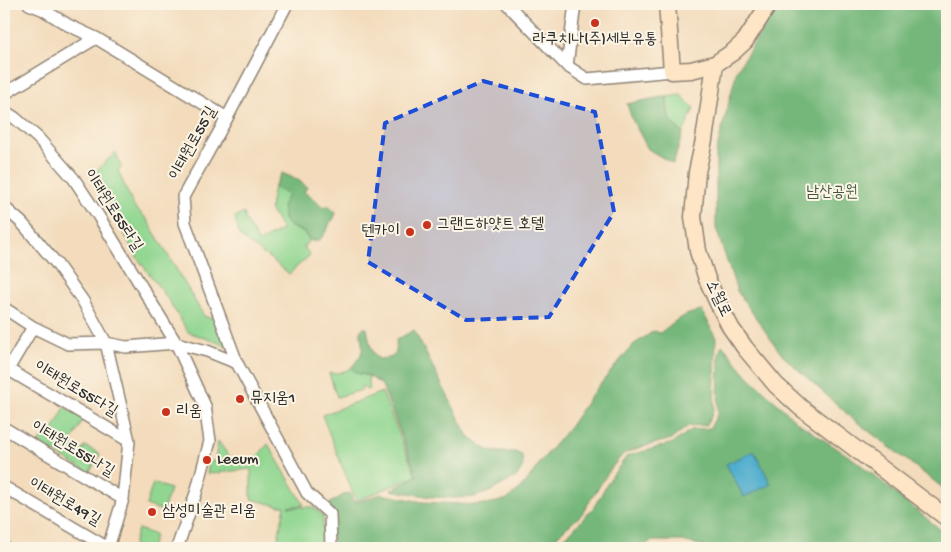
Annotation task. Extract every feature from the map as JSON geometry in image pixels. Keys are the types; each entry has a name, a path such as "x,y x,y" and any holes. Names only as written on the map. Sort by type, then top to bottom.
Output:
{"main road":[{"path":"668,4 672,71 691,70 715,64 733,52 745,41 770,4"},
{"name":"소월로","path":"715,64 704,140 697,172 693,217 698,251 707,279 718,303 731,328 745,348 776,385 800,407 947,518"}],"street":[{"path":"29,4 96,38 227,118"},
{"name":"이태원로55길","path":"287,4 183,197 186,223 237,363 307,493 330,514 331,548"},
{"path":"507,4 567,66 587,79 672,71"},
{"path":"567,66 575,4"},
{"path":"4,94 96,38"},
{"name":"이태원로55라길","path":"4,111 38,138 74,179 176,343"},
{"path":"4,207 22,222 56,263 83,302 106,343 129,441 123,499 108,548"},
{"path":"4,308 33,328 68,344 106,343 126,348 176,343 207,351 237,363"},
{"path":"5,371 33,328"},
{"path":"176,343 206,406 210,441 196,493 177,548"},
{"name":"이태원로55다길","path":"5,371 129,441"},
{"name":"이태원로55나길","path":"4,428 123,499"},
{"name":"이태원로49길","path":"4,487 108,548"}],"highlighted area":[{"path":"483,81 595,112 614,212 549,317 466,320 368,262 385,123"}],"green space":[{"name":"남산공원","path":"779,4 947,4 947,491 853,419 782,355 737,291 716,228 716,153 737,70"},
{"path":"681,95 694,108 683,133 671,121 667,104 667,97"},
{"path":"667,97 669,117 683,133 673,164 648,149 632,119 627,104"},
{"path":"116,152 121,168 118,171 134,207 146,218 204,316 210,318 215,314 228,348 188,332 167,298 136,256 93,174"},
{"path":"282,173 298,180 307,187 304,192 325,208 328,205 336,213 318,241 309,240 304,233 288,225 284,219 282,206 288,195 274,187"},
{"path":"274,187 288,195 288,225 304,233 309,240 304,247 310,255 289,274 239,235 235,217 244,213 246,221 259,242 282,230 270,209"},
{"path":"702,310 716,338 714,409 706,425 688,426 672,439 623,454 609,471 581,515 543,548 333,548 330,503 345,494 350,493 354,503 381,494 423,502 477,505 508,499 526,483 541,461 568,429 592,394 633,345 654,331 660,333 686,315"},
{"path":"363,328 367,328 372,349 379,359 392,357 396,353 396,340 414,330 470,438 484,448 494,452 515,452 522,455 523,466 516,477 489,492 474,497 432,497 391,490 417,476 382,385 369,376 356,373 351,368 362,351 360,331"},
{"path":"722,345 748,376 797,422 856,461 947,535 947,548 713,548 682,541 651,541 641,548 551,548 572,531 594,507 610,479 627,456 673,443 691,430 710,428 718,413 719,352"},
{"path":"351,368 356,373 369,376 370,389 366,390 363,386 361,387 362,390 337,397 329,373"},
{"path":"382,392 416,476 356,501 322,415"},
{"path":"65,407 84,418 70,444 82,451 85,446 100,454 89,473 38,443 43,437 48,438 51,434"},
{"path":"218,441 232,460 244,463 255,459 268,444 304,505 288,507 313,507 323,516 323,548 276,548 285,506 251,499 251,469 207,474 209,462 215,461"},
{"path":"153,483 170,489 163,511 146,505"},
{"path":"138,529 155,535 151,548 133,545"}],"water":[{"path":"754,451 771,484 744,497 726,464"}],"place":[{"name":"라쿠치나(주)세부유통","path":"595,23"},
{"name":"그랜드하얏트 호텔","path":"427,225"},
{"name":"텐카이","path":"410,232"},
{"name":"뮤지움1","path":"240,399"},
{"name":"리움","path":"166,412"},
{"name":"Leeum","path":"207,460"},
{"name":"삼성미술관 리움","path":"152,512"}]}
